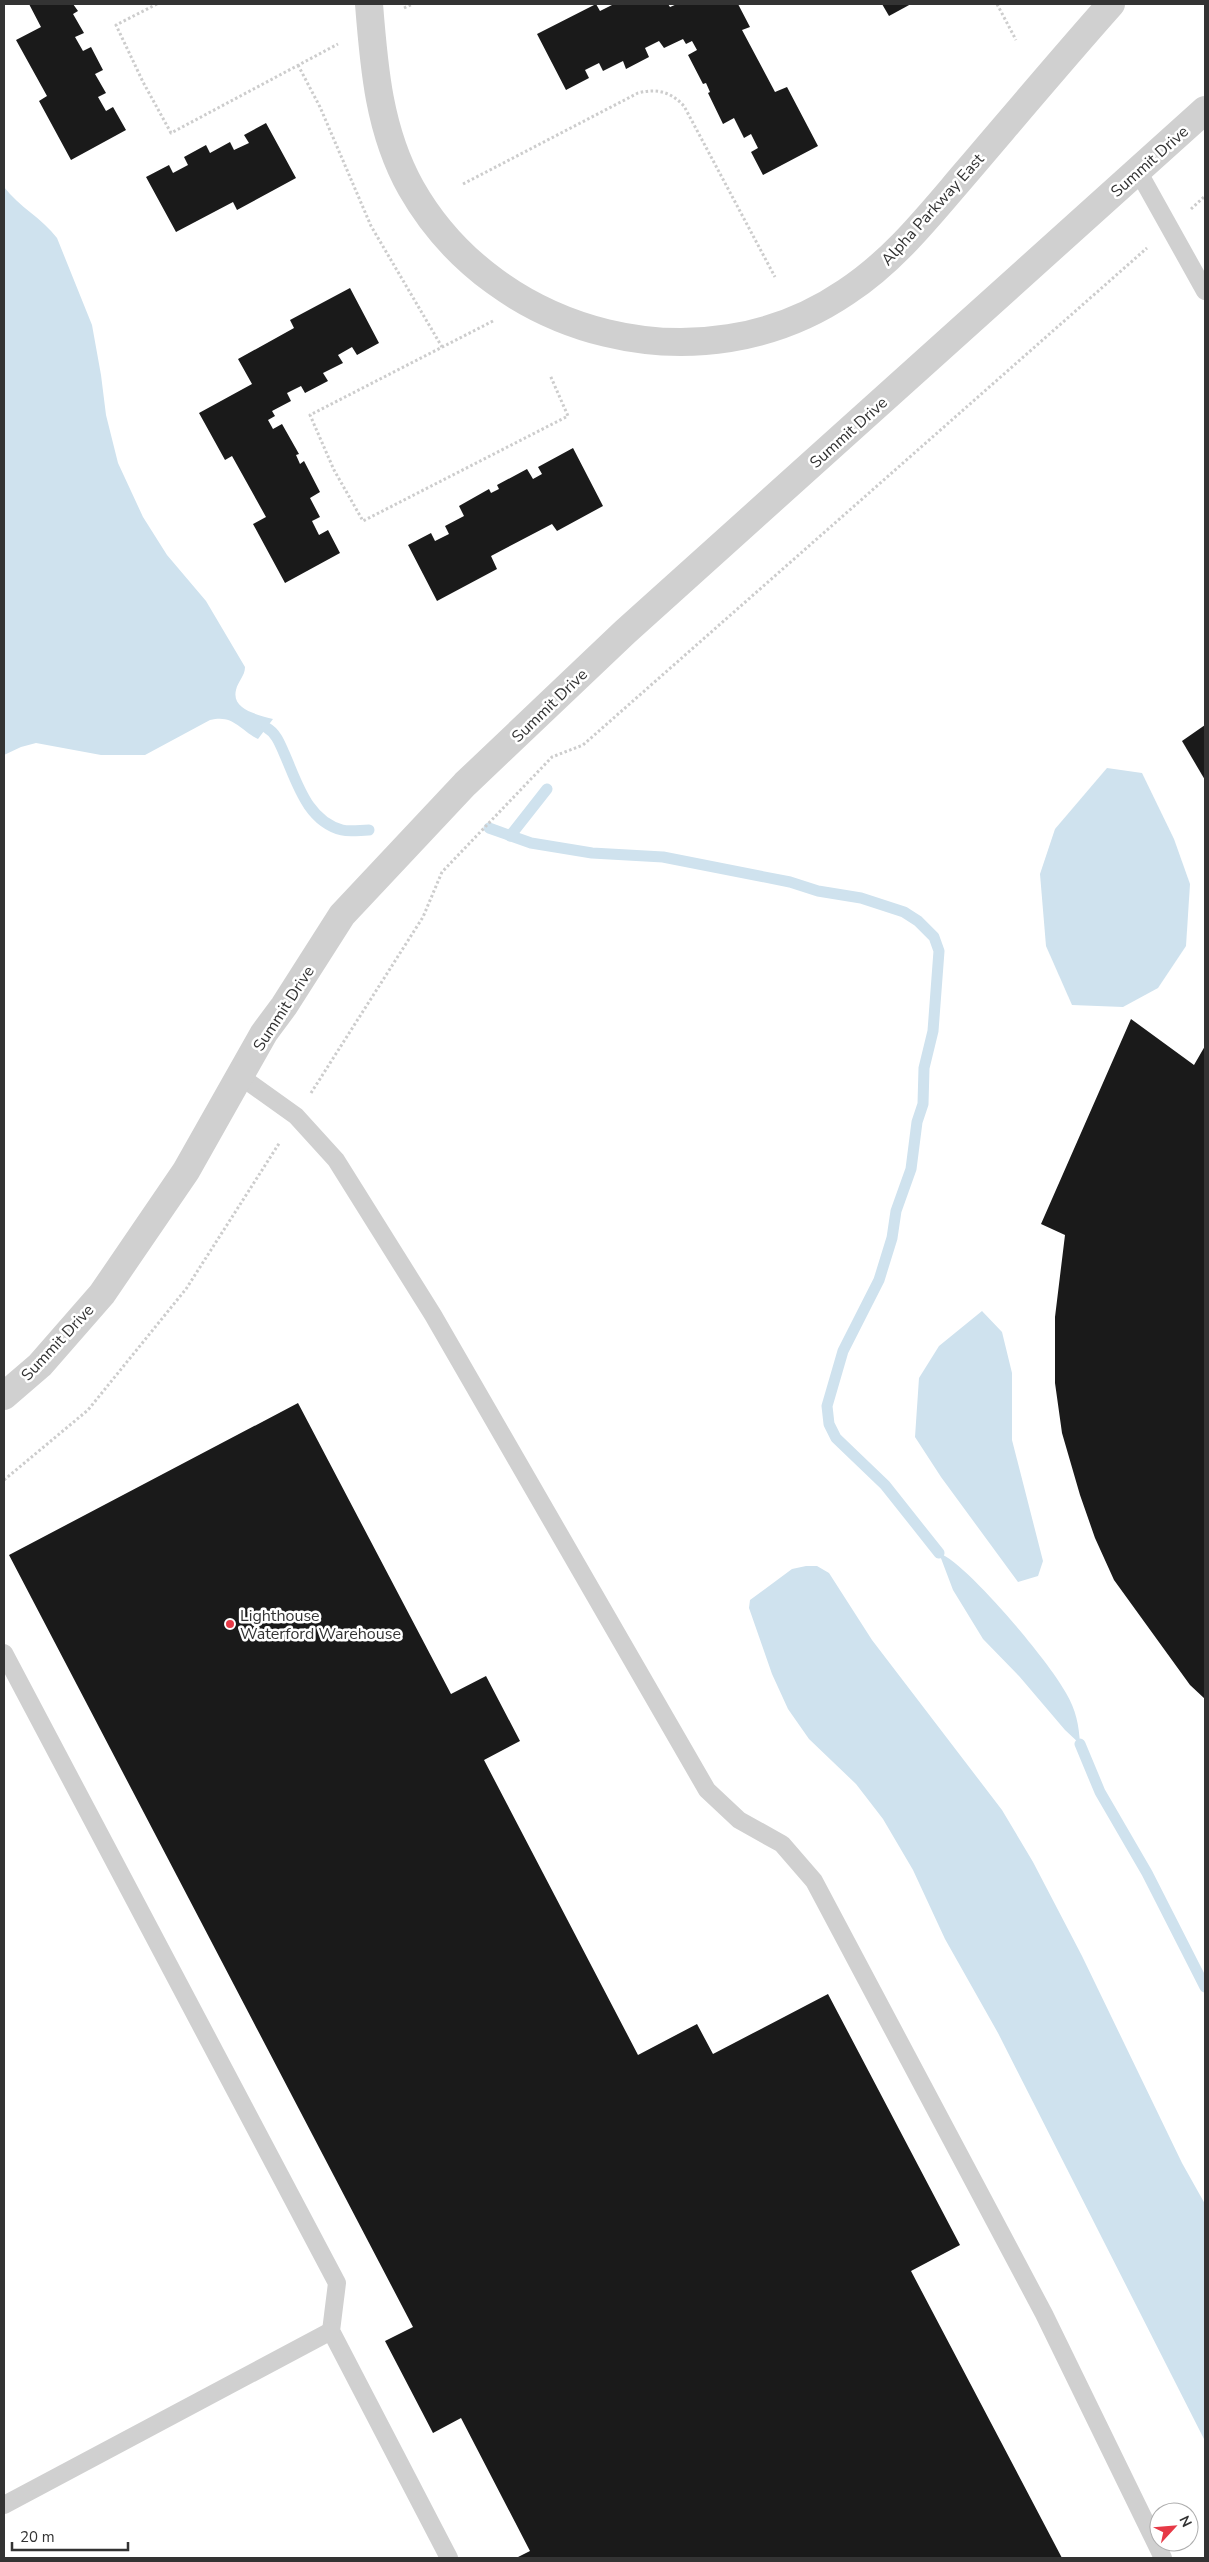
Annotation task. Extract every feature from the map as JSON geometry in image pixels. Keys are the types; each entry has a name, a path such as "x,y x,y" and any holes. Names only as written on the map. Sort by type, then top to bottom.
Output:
{"street":[{"name":"Alpha Parkway East","path":"369,4 380,106 392,146 411,187 430,218 457,250 496,283 550,315 609,335 650,342 680,343 744,336 783,324 821,308 868,277 924,222 1111,4"},
{"name":"Summit Drive","path":"4,1396 40,1365 102,1294 186,1171 264,1033 284,1006 342,915 465,784 625,632 1205,110"}],"lane":[{"path":"1138,171 1205,291"},
{"path":"240,1076 296,1116 336,1160 433,1314 707,1790 739,1820 782,1844 814,1881 1044,2314 1163,2558"},
{"path":"4,1653 337,2284 332,2331 449,2558"},
{"path":"4,2505 332,2331"}],"path":[{"path":"157,4 116,26 142,82 171,134 339,43"},
{"path":"997,4 1016,40"},
{"path":"298,65 320,107 371,226 442,347"},
{"path":"463,184 638,93 663,92 671,95 684,106 774,277"},
{"path":"4,1480 88,1410 186,1289 423,917 442,872 552,757 584,745 1205,196"},
{"path":"502,316 310,415 334,470 363,521 568,416 550,375"}],"water":[{"path":"4,187 16,201 44,224 57,238 92,325 106,415 118,463 143,517 167,555 206,601 245,667 236,690 238,702 247,710 273,719 258,739 230,721 218,719 210,720 145,755 101,755 36,743 21,747 4,755"},
{"path":"1107,768 1142,773 1174,839 1190,884 1186,946 1158,988 1123,1007 1072,1005 1046,946 1040,874 1055,829"},
{"path":"982,1311 1002,1332 1012,1373 1012,1440 1043,1561 1038,1576 1018,1582 941,1477 915,1437 919,1378 939,1346"},
{"path":"939,1553 969,1575 988,1594 1044,1660 1066,1693 1075,1712 1080,1744 1065,1730 1019,1676 983,1639 953,1590"},
{"path":"817,1566 829,1573 872,1640 1002,1810 1033,1862 1082,1956 1182,2163 1205,2204 1205,2441 998,2033 945,1939 913,1870 883,1819 856,1784 809,1739 788,1709 772,1674 749,1608 750,1600 792,1569"}],"building":[{"path":"29,4 73,4 78,11 73,14 84,33 75,37 83,51 91,47 103,70 95,74 106,93 98,97 106,111 113,107 126,130 71,160 39,101 47,96 16,40 41,27"},
{"path":"596,4 600,11 614,4 668,4 670,7 677,4 738,4 750,27 742,30 775,92 787,87 818,146 763,175 751,152 758,148 751,134 744,138 734,118 723,124 708,93 710,92 706,83 703,84 688,55 697,50 692,41 686,44 683,39 664,48 659,41 645,48 649,57 626,69 623,61 603,71 599,63 585,70 589,78 566,90 537,34"},
{"path":"882,4 911,4 889,16"},
{"path":"266,123 296,178 237,210 233,202 176,232 146,177 169,165 173,173 188,165 184,157 206,145 210,153 230,142 234,150 249,143 244,135"},
{"path":"350,288 379,343 357,355 352,347 338,355 343,363 323,373 328,381 305,393 301,386 287,393 291,401 272,411 275,416 268,420 273,429 282,424 299,454 296,455 300,464 304,461 320,492 310,498 320,517 312,521 319,535 328,530 340,553 285,583 253,524 266,517 232,456 225,460 199,413 252,384 238,359 294,328 290,320"},
{"path":"573,448 603,506 557,531 552,524 491,556 497,569 437,601 408,545 431,533 435,541 449,534 445,526 464,516 459,506 489,489 491,493 499,489 497,485 527,469 533,479 542,474 538,467"},
{"path":"1205,725 1205,780 1182,741"},
{"path":"1131,1019 1194,1065 1205,1046 1205,1699 1190,1685 1114,1580 1095,1538 1080,1495 1062,1433 1055,1383 1055,1317 1065,1235 1041,1224"},
{"path":"298,1403 451,1694 486,1676 520,1741 484,1760 638,2055 697,2024 713,2054 828,1994 960,2245 911,2271 1062,2558 516,2558 530,2551 461,2418 433,2433 385,2341 413,2327 9,1555"}],"waterway":[{"path":"267,728 279,742 305,799 320,818 342,830 369,830"},
{"path":"510,836 547,789"},
{"path":"489,828 531,843 592,853 663,857 790,882 818,891 861,898 904,912 918,921 934,937 939,951 933,1031 924,1068 923,1104 917,1122 911,1169 896,1211 892,1238 879,1280 843,1351 827,1406 829,1424 836,1438 885,1485 939,1553"},
{"path":"1080,1744 1100,1792 1147,1873 1205,1987"}],"place":[{"name":"Lighthouse Waterford Warehouse","path":"230,1624"}]}
